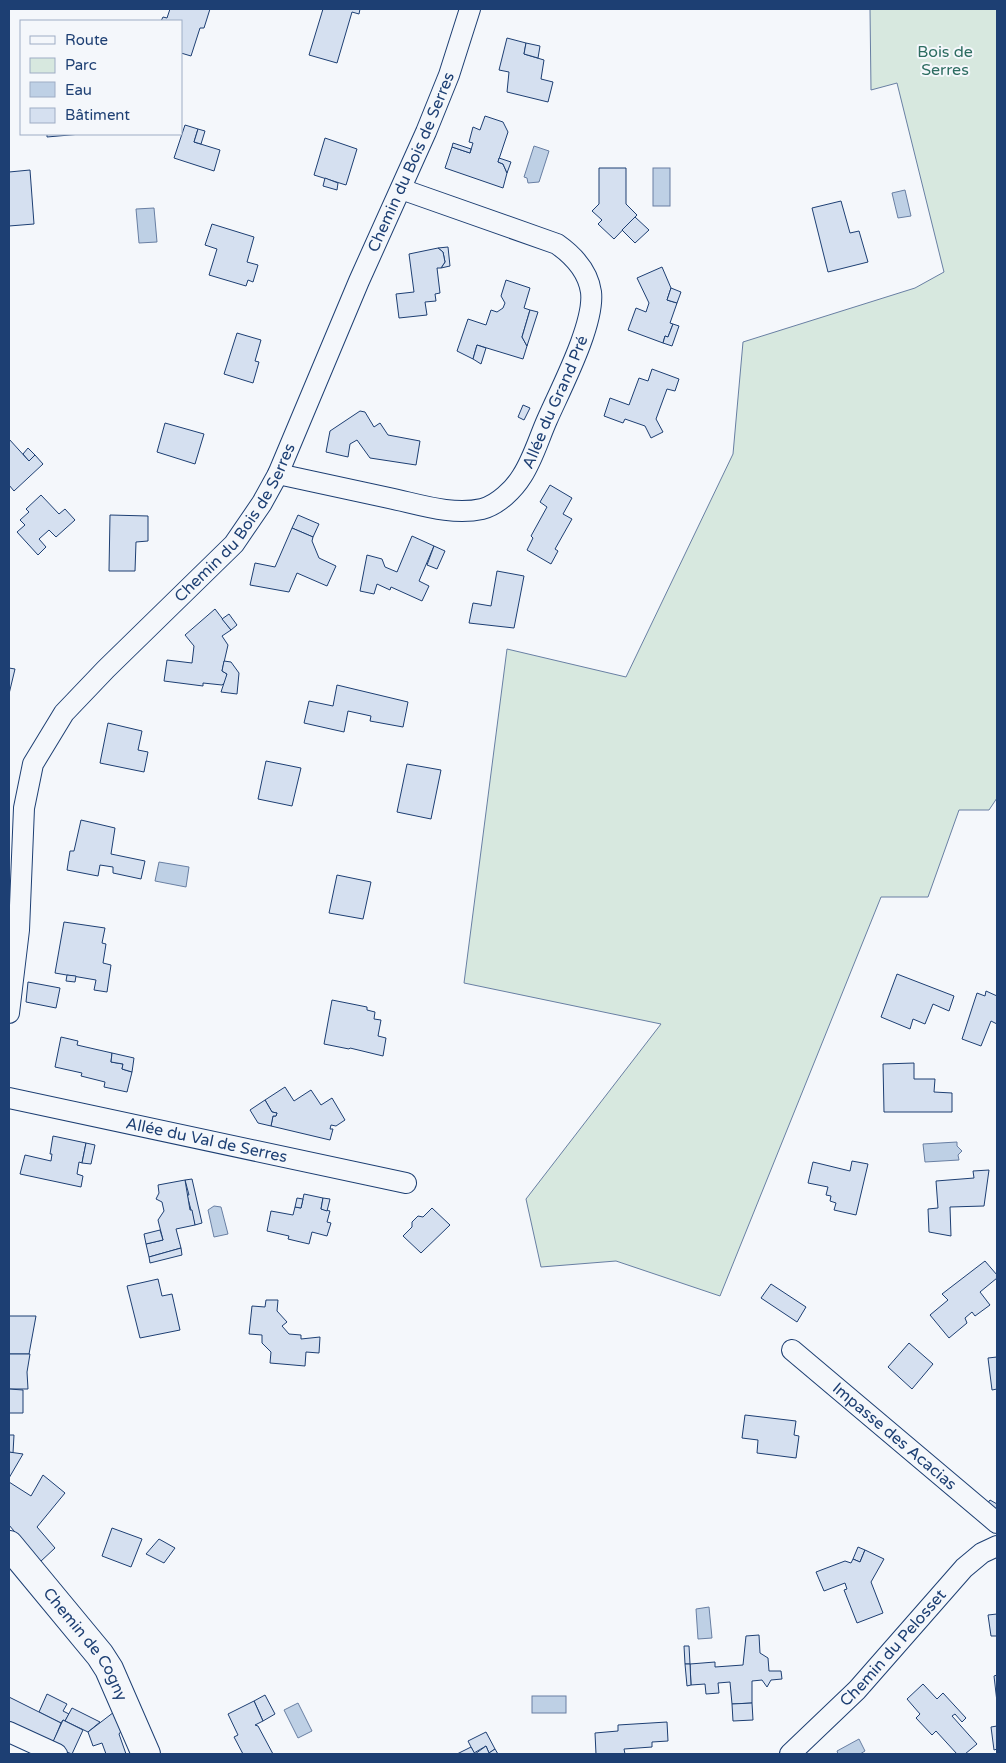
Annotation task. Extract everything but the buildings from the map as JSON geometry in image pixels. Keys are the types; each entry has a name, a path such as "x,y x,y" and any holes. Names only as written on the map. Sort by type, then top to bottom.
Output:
{"street":[{"name":"Chemin du Bois de Serres","path":"9,1013 19,930 24,808 33,764 64,713 106,669 234,544 262,503 278,474 359,281 401,189 448,75 470,9"},
{"name":"Allée du Grand Pré","path":"278,474 427,506 463,511 484,509 512,490 522,476 532,454 582,337 590,310 591,293 586,274 567,251 558,244 401,189"},
{"name":"Allée du Val de Serres","path":"9,1098 406,1183"},
{"name":"Impasse des Acacias","path":"792,1350 997,1523"},
{"name":"Chemin de Cogny","path":"9,1545 100,1655 109,1669 146,1754"},
{"name":"Chemin du Pelosset","path":"790,1754 857,1690 964,1568 982,1553 997,1546"},
{"path":"9,1732 56,1754"}],"green space":[{"name":"Bois de Serres","path":"870,9 997,9 997,798 989,810 959,810 928,897 881,897 720,1296 616,1261 541,1267 526,1199 661,1024 464,983 507,649 626,677 733,454 743,342 915,288 944,272 897,83 871,90"}],"water":[{"path":"534,146 549,151 539,182 528,183 527,178 524,177"},
{"path":"653,168 670,168 670,206 653,206"},
{"path":"905,190 911,216 898,218 892,193"},
{"path":"154,208 157,242 139,243 136,209"},
{"path":"159,862 189,867 186,887 155,881"},
{"path":"957,1142 957,1146 962,1151 958,1155 959,1160 925,1162 923,1144"},
{"path":"214,1206 221,1207 228,1234 214,1237 208,1210"},
{"path":"709,1607 712,1638 698,1639 696,1609"},
{"path":"532,1696 566,1696 566,1713 532,1713"},
{"path":"298,1703 312,1731 298,1738 284,1710"},
{"path":"859,1739 865,1751 860,1754 838,1754 837,1751"}]}
